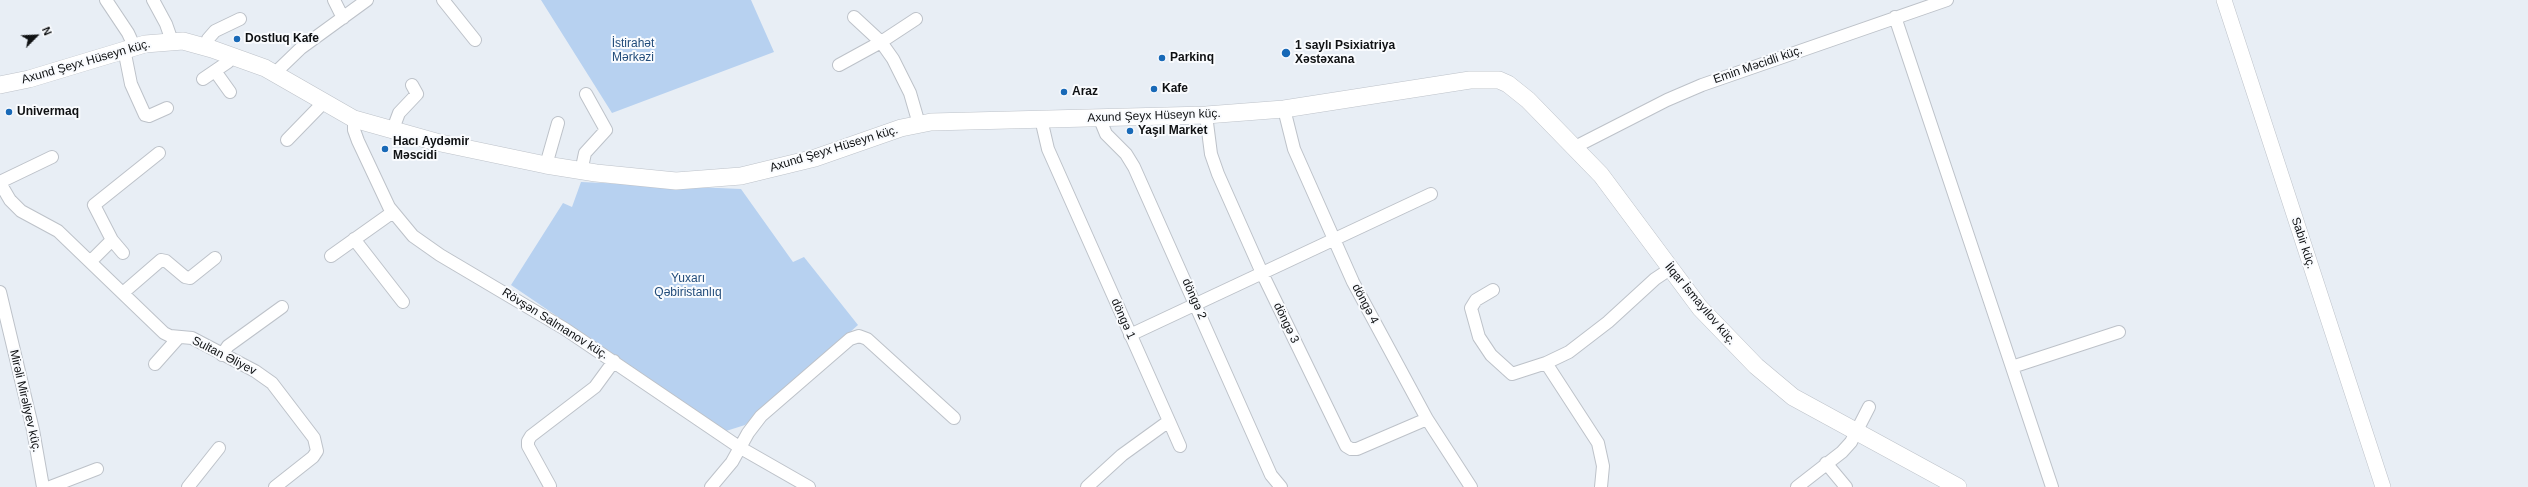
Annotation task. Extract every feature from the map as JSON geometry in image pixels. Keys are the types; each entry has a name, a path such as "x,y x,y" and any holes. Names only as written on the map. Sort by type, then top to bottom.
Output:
{"main road":[{"name":"Axund Şeyx Hüseyn küç.","path":"0,85 29,79 129,48 172,41 205,46 275,73 323,103 354,119 473,150 581,172 676,181 720,179 815,158 919,124 955,120 1206,115 1284,109 1487,79 1499,80 1516,90 1575,147"},
{"name":"İlqar İsmayılov küç.","path":"1575,147 1614,190 1670,269 1716,328 1780,388 1816,410 1858,431 1958,487"}],"street":[{"path":"106,0 128,33 131,84 145,115 149,116 167,108"},
{"path":"153,0 166,24 172,41"},
{"path":"334,0 343,18"},
{"path":"275,73 301,48 367,0"},
{"path":"443,0 475,40"},
{"name":"Emin Məcidli küç.","path":"1575,147 1667,100 1702,85 1947,0"},
{"name":"Sabir küç.","path":"2224,0 2383,487"},
{"path":"854,17 881,42 901,72 919,124"},
{"path":"1895,17 2052,487"},
{"path":"205,46 208,39 216,31 240,19"},
{"path":"839,65 881,42 916,19"},
{"path":"203,79 228,62 231,55"},
{"path":"215,71 230,92"},
{"path":"393,129 399,113 417,94 412,85"},
{"path":"581,172 585,153 606,130 586,94"},
{"path":"287,140 323,103"},
{"name":"döngə 4","path":"1284,109 1294,149 1332,239 1427,419 1471,487"},
{"name":"döngə 3","path":"1206,115 1211,154 1218,174 1262,272 1346,446 1351,449 1357,449 1427,419"},
{"name":"döngə 2","path":"1099,117 1106,134 1126,154 1134,167 1271,475 1281,487"},
{"name":"Rövşən Salmanov küç.","path":"354,119 354,130 358,141 393,212 402,224 425,246 534,309 614,361 739,448 809,487"},
{"name":"döngə 1","path":"1041,119 1048,149 1180,446"},
{"path":"546,165 558,123"},
{"path":"123,253 112,240 94,204 159,153"},
{"path":"0,182 52,157"},
{"name":"Sultan Əliyev","path":"0,182 10,200 21,212 50,225 124,292 159,329 170,336 192,338 266,377 314,438 317,451 313,457 275,487"},
{"path":"1130,335 1332,239 1431,194"},
{"path":"331,256 393,212"},
{"path":"354,239 403,302"},
{"path":"91,261 112,240"},
{"path":"124,292 161,260 166,261 185,277 190,278 215,258"},
{"path":"1493,290 1476,300 1471,308 1480,337 1491,355 1512,374 1546,363 1569,352 1608,322 1650,283 1670,269"},
{"name":"Mirəli Mirəliyev küç.","path":"0,292 33,430 43,487"},
{"path":"222,355 228,346 282,307"},
{"path":"2012,367 2119,332"},
{"path":"711,487 732,462 739,448 761,416 850,339 859,336 867,339 954,418"},
{"path":"155,364 179,337"},
{"path":"550,486 528,446 528,441 531,436 595,387 614,361"},
{"path":"1546,363 1598,443 1603,466 1601,487"},
{"path":"1797,487 1842,452 1858,431 1869,407"},
{"path":"1087,487 1122,456 1169,421"},
{"path":"188,487 219,448"},
{"path":"1826,463 1846,487"},
{"path":"50,487 97,469"}],"green space":[{"name":"İstirahət Mərkəzi","path":"541,0 751,0 774,52 612,113"},
{"name":"Yuxarı Qəbiristanlıq","path":"581,182 741,189 793,262 804,257 858,325 745,425 726,431 511,285 563,203 572,207"}],"place":[{"name":"Dostluq Kafe","path":"237,39"},
{"name":"1 saylı Psixiatriya Xəstəxana","path":"1286,53"},
{"name":"Parkinq","path":"1162,58"},
{"name":"Kafe","path":"1154,89"},
{"name":"Araz","path":"1064,92"},
{"name":"Univermaq","path":"9,112"},
{"name":"Yaşıl Market","path":"1130,131"},
{"name":"Hacı Aydəmir Məscidi","path":"385,149"}]}
